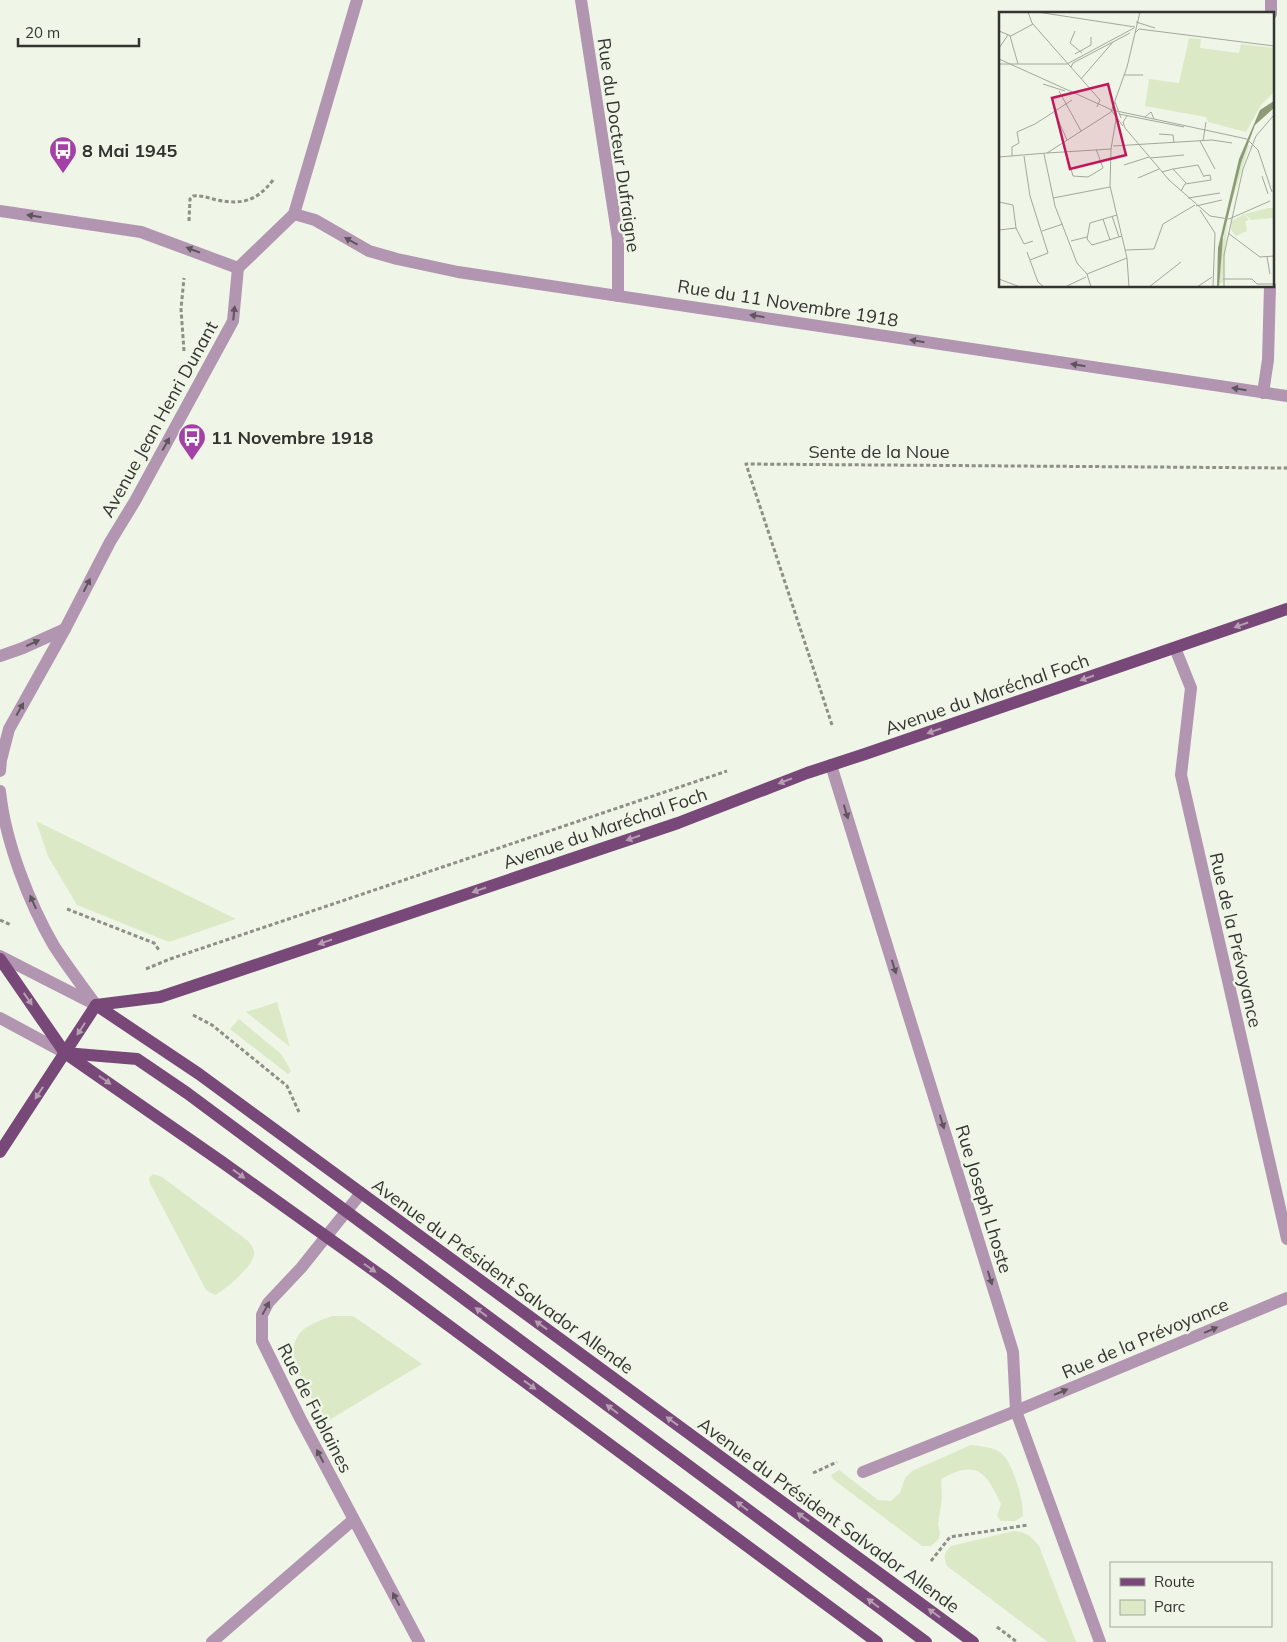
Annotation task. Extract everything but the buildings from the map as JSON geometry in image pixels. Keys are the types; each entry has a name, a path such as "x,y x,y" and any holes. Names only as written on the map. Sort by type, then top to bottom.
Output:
{"main road":[{"name":"Avenue du Maréchal Foch","path":"96,1005 160,997 223,976 678,823 807,773 1287,608"},
{"path":"0,957 65,1053 222,1162 399,1289 877,1642"},
{"path":"0,1152 96,1005"},
{"name":"Avenue du Président Salvador Allende","path":"96,1005 199,1074 973,1642"},
{"path":"65,1053 137,1059 187,1093 926,1642"}],"street":[{"path":"0,211 141,232 238,268 294,214 357,0"},
{"name":"Rue du Docteur Dufraigne","path":"581,0 618,239 618,296"},
{"name":"Rue du 11 Novembre 1918","path":"294,214 315,220 369,251 396,259 458,272 1287,396"},
{"name":"Avenue Jean Henri Dunant","path":"0,771 9,729 65,629 110,542 135,501 234,321 238,268"},
{"path":"1263,393 1269,342 1270,288"},
{"path":"0,656 65,629"},
{"name":"Rue de la Prévoyance","path":"1175,648 1191,688 1181,775 1287,1240"},
{"name":"Rue Joseph Lhoste","path":"831,765 1012,1352 1016,1410 1100,1642"},
{"path":"0,791 1,806 10,845 32,902 54,946 96,1005"},
{"name":"Avenue du Président Salvador Allende","path":"0,957 96,1005"},
{"path":"0,1018 65,1053"},
{"name":"Rue de Fublaines","path":"361,1193 301,1268 268,1304 262,1315 262,1341 300,1418 419,1642"},
{"name":"Rue de la Prévoyance","path":"863,1472 1287,1298"},
{"path":"212,1642 354,1520"}],"path":[{"path":"184,354 181,309 190,199 193,196 226,202 249,200 266,190 278,174"},
{"name":"Sente de la Noue","path":"832,725 746,464 1287,468"},
{"path":"138,972 179,956 732,770"},
{"path":"62,907 154,943 159,950"},
{"path":"931,1561 950,1537 1036,1524"}],"green space":[{"path":"36,821 236,919 169,942 77,905 48,856"},
{"path":"277,1002 290,1047 246,1012"},
{"path":"239,1019 281,1054 291,1071 288,1074 230,1029"},
{"path":"153,1174 162,1177 248,1241 253,1248 254,1255 248,1266 231,1283 215,1295 206,1290 150,1183 149,1178"},
{"path":"332,1316 353,1316 422,1364 326,1422 301,1378 294,1354 295,1343 303,1330"},
{"path":"971,1445 994,1449 1005,1458 1017,1483 1022,1502 1023,1516 1015,1521 1001,1521 997,1516 1001,1504 985,1477 979,1472 972,1470 953,1473 941,1479 942,1499 938,1524 940,1534 938,1540 931,1546 922,1546 834,1480 831,1475 839,1470 878,1500 891,1501 900,1493 905,1478 912,1471"},
{"path":"1014,1531 1028,1535 1039,1546 1076,1642 1048,1642 947,1566 945,1555 951,1546"}],"place":[{"name":"8 Mai 1945","path":"63,174"},
{"name":"11 Novembre 1918","path":"192,461"}]}
